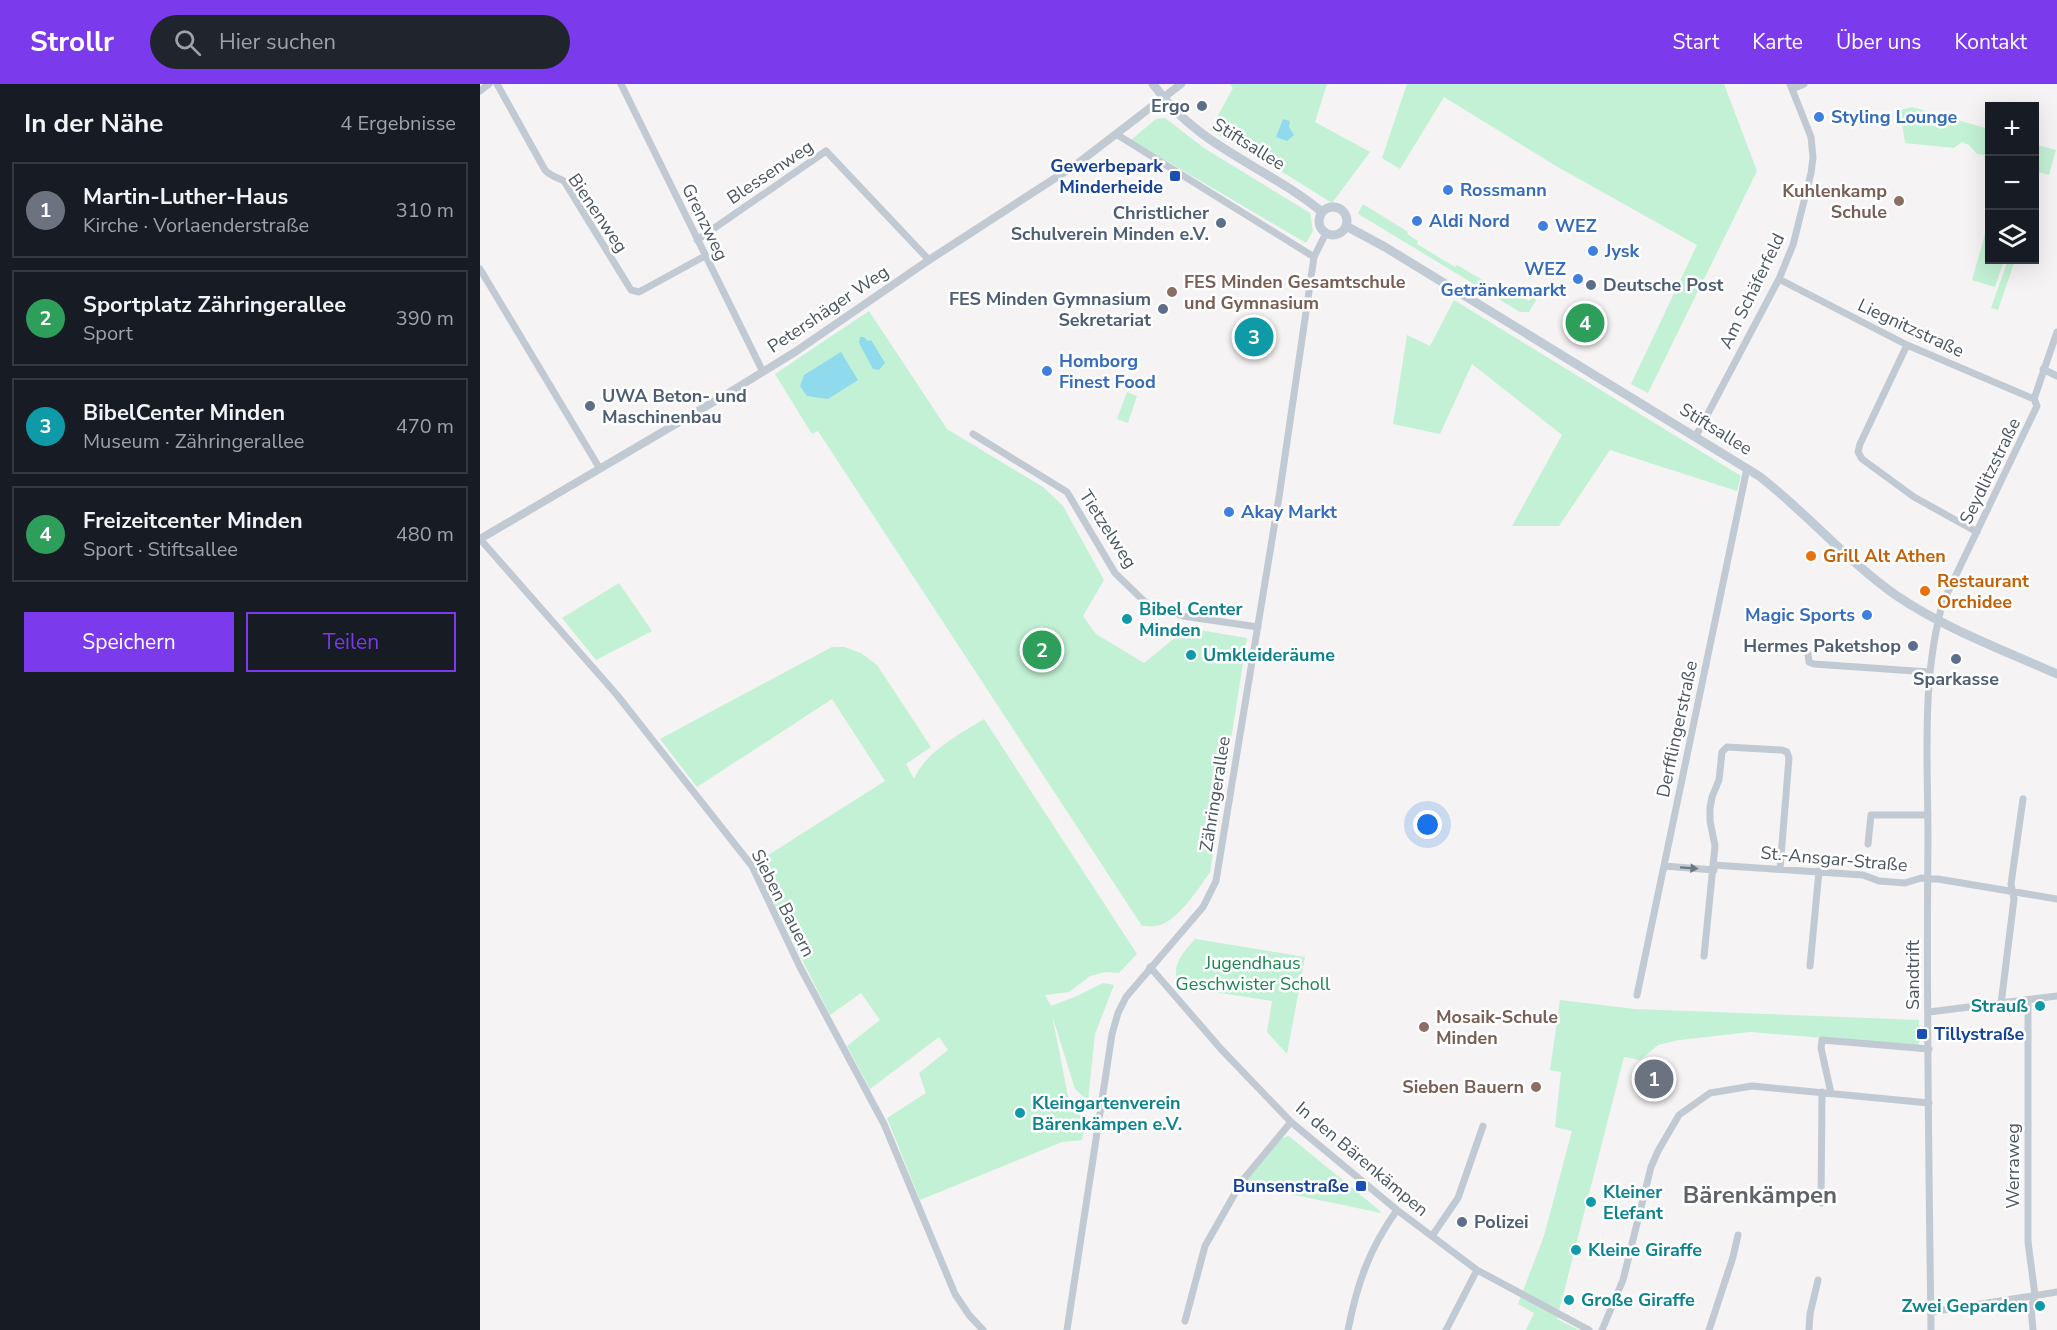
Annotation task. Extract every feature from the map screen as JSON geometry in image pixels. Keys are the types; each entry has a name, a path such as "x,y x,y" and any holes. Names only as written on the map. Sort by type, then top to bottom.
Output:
{"main road":[{"name":"Stiftsallee","path":"1153,84 1179,116 1213,142 1322,212"},
{"path":"1333,207 1341,209 1347,217 1347,226 1338,234 1326,233 1319,224 1322,212 1333,207"},
{"name":"Stiftsallee","path":"1347,226 1747,468 1785,496 1887,588 1937,620 2057,674"}],"street":[{"path":"480,91 489,84"},
{"name":"Bienenweg","path":"497,84 545,170 550,176 557,177 564,182 631,290 639,292 705,256"},
{"name":"Grenzweg","path":"621,84 763,372"},
{"name":"Petershäger Weg","path":"480,539 763,372 1077,164 1181,84"},
{"path":"1791,86 1804,84"},
{"name":"Am Schäferfeld","path":"1696,436 1779,279 1797,231 1812,158 1811,137 1791,86"},
{"path":"1116,134 1314,257"},
{"name":"Blessenweg","path":"697,240 826,151 929,260"},
{"name":"Zähringerallee","path":"1067,1330 1112,1034 1118,1013 1126,997 1150,967 1203,907 1216,881 1258,627 1314,257 1326,233"},
{"path":"480,269 600,469"},
{"name":"Liegnitzstraße","path":"1779,279 1907,345 2034,399"},
{"name":"Seydlitzstraße","path":"1937,620 1943,602 2037,406 2034,399 2057,332"},
{"path":"1907,345 1858,452 1862,459 1914,497 1977,532"},
{"path":"2043,369 2057,376"},
{"name":"Tietzelweg","path":"973,434 1066,492 1115,573 1145,602 1183,616 1258,627"},
{"name":"Derfflingerstraße","path":"1637,995 1747,468"},
{"name":"Sieben Bauern","path":"480,539 617,695 752,866 804,976 884,1124 955,1294 969,1315 983,1330"},
{"name":"Sandtrift","path":"1931,1330 1927,878 1929,672 1937,620"},
{"path":"1808,654 1809,662 1814,664 1929,672"},
{"path":"1704,956 1714,867 1715,840 1710,821 1710,808 1719,780 1722,752 1727,747 1787,752 1789,758 1780,869"},
{"path":"2001,1004 2014,898 2011,890 2023,799"},
{"path":"1868,844 1870,817 1874,813 1928,815"},
{"name":"St.-Ansgar-Straße","path":"1664,866 1819,871 1863,875 1880,881 1905,883 1927,878 1965,882 2057,899"},
{"path":"1810,966 1819,871"},
{"name":"In den Bärenkämpen","path":"1150,967 1221,1049 1291,1122 1397,1210 1478,1270 1589,1330"},
{"path":"1929,1012 2057,996"},
{"name":"Werraweg","path":"2028,1000 2028,1242 2035,1295 2031,1308 2033,1330"},
{"path":"1831,1093 1821,1048 1822,1040 1929,1049"},
{"path":"1602,1330 1623,1280 1651,1167 1658,1151 1679,1115 1710,1093 1752,1086 1929,1103"},
{"path":"1821,1203 1822,1092"},
{"path":"1185,1320 1205,1246 1242,1181 1291,1122"},
{"path":"1432,1236 1458,1198 1484,1126"},
{"path":"1348,1330 1356,1292 1365,1266 1376,1242 1397,1210"},
{"path":"1709,1330 1738,1235"},
{"path":"1446,1330 1478,1270"},
{"path":"1809,1330 1810,1314 1818,1280"},
{"path":"1931,1312 2057,1292"}],"green space":[{"path":"1230,84 1327,84 1315,122 1370,152 1332,203 1210,130 1233,88"},
{"path":"1407,84 1724,84 1757,171 1648,393 1631,384 1697,245 1556,166 1444,97 1400,169 1382,158"},
{"path":"1912,107 1985,128 1985,155 1977,154 1969,145 1962,142 1954,148 1905,143 1900,110"},
{"path":"1165,118 1204,148 1310,213 1313,231 1306,243 1131,140 1156,119"},
{"path":"2039,145 2056,150 2049,175 2039,172"},
{"path":"1363,204 1408,232 1407,234 1418,241 1417,244 1455,267 1457,265 1491,285 1501,284 1529,301 1533,297 1536,300 1529,312 1520,312 1360,215 1358,213"},
{"path":"1985,234 1985,264 2003,264 1995,287 1972,280"},
{"path":"2007,264 2014,264 1998,310 1991,308"},
{"path":"1454,300 1741,476 1737,491 1610,450 1559,526 1512,526 1562,435 1472,364 1440,434 1393,424 1407,335 1430,346"},
{"path":"869,311 947,429 1043,487 1063,506 1104,580 1083,616 1096,634 1144,663 1187,628 1247,638 1210,872 1179,912 1164,924 1142,926 818,431 812,434 775,374"},
{"path":"1127,392 1137,396 1128,423 1117,419"},
{"path":"619,583 652,631 596,660 562,618"},
{"path":"832,647 844,647 861,653 877,665 931,747 906,764 914,779 926,760 935,752 984,719 1137,954 1119,973 1105,972 1090,976 1069,992 1045,995 1051,1006 1103,983 1114,985 1095,1034 1088,1101 1075,1089 1052,1015 1068,1096 1086,1122 1082,1140 1062,1142 920,1200 887,1118 926,1093 919,1073 948,1050 939,1037 870,1089 847,1046 880,1020 861,993 830,1015 754,864 885,781 832,699 697,787 660,739"},
{"name":"Jugendhaus Geschwister Scholl","path":"1195,939 1305,957 1287,1054 1267,1032 1272,1001 1182,987 1176,974 1176,968"},
{"path":"1560,1000 1635,1009 1919,1020 1919,1046 1750,1032 1679,1040 1658,1045 1640,1060 1624,1057 1557,1319 1579,1330 1526,1330 1534,1313 1518,1304 1544,1236 1572,1131 1555,1127 1561,1072 1550,1070"},
{"path":"1289,1136 1381,1213 1242,1184 1282,1138"}],"water":[{"path":"1283,119 1290,121 1289,127 1294,135 1287,141 1276,137"},
{"path":"860,337 871,340 885,363 879,370 873,369 859,343"},
{"path":"841,352 858,380 828,399 807,396 800,386 804,375"}],"place":[{"name":"Ergo","path":"1202,106"},
{"name":"Styling Lounge","path":"1819,117"},
{"name":"Gewerbepark Minderheide","path":"1175,176"},
{"name":"Rossmann","path":"1448,190"},
{"name":"Kuhlenkamp Schule","path":"1899,201"},
{"name":"Aldi Nord","path":"1417,221"},
{"name":"Christlicher Schulverein Minden e.V.","path":"1221,223"},
{"name":"WEZ","path":"1543,226"},
{"name":"Jysk","path":"1593,251"},
{"name":"WEZ Getränkemarkt","path":"1578,279"},
{"name":"Deutsche Post","path":"1591,285"},
{"name":"FES Minden Gesamtschule und Gymnasium","path":"1172,292"},
{"name":"FES Minden Gymnasium Sekretariat","path":"1163,309"},
{"name":"Freizeitcenter Minden","path":"1585,323"},
{"name":"BibelCenter Minden","path":"1254,337"},
{"name":"Homborg Finest Food","path":"1047,371"},
{"name":"UWA Beton- und Maschinenbau","path":"590,406"},
{"name":"Akay Markt","path":"1229,512"},
{"name":"Grill Alt Athen","path":"1811,556"},
{"name":"Restaurant Orchidee","path":"1925,591"},
{"name":"Magic Sports","path":"1867,615"},
{"name":"Bibel Center Minden","path":"1127,619"},
{"name":"Hermes Paketshop","path":"1913,646"},
{"name":"Sportplatz Zähringerallee","path":"1042,650"},
{"name":"Umkleideräume","path":"1191,655"},
{"name":"Sparkasse","path":"1956,659"},
{"name":"Strauß","path":"2040,1006"},
{"name":"Mosaik-Schule Minden","path":"1424,1027"},
{"name":"Tillystraße","path":"1922,1034"},
{"name":"Martin-Luther-Haus","path":"1654,1079"},
{"name":"Sieben Bauern","path":"1536,1087"},
{"name":"Kleingartenverein Bärenkämpen e.V.","path":"1020,1113"},
{"name":"Bunsenstraße","path":"1361,1186"},
{"name":"Kleiner Elefant","path":"1591,1202"},
{"name":"Polizei","path":"1462,1222"},
{"name":"Kleine Giraffe","path":"1576,1250"},
{"name":"Große Giraffe","path":"1569,1300"},
{"name":"Zwei Geparden","path":"2040,1306"}],"district":[{"name":"Bärenkämpen","path":"1760,1195"}]}
